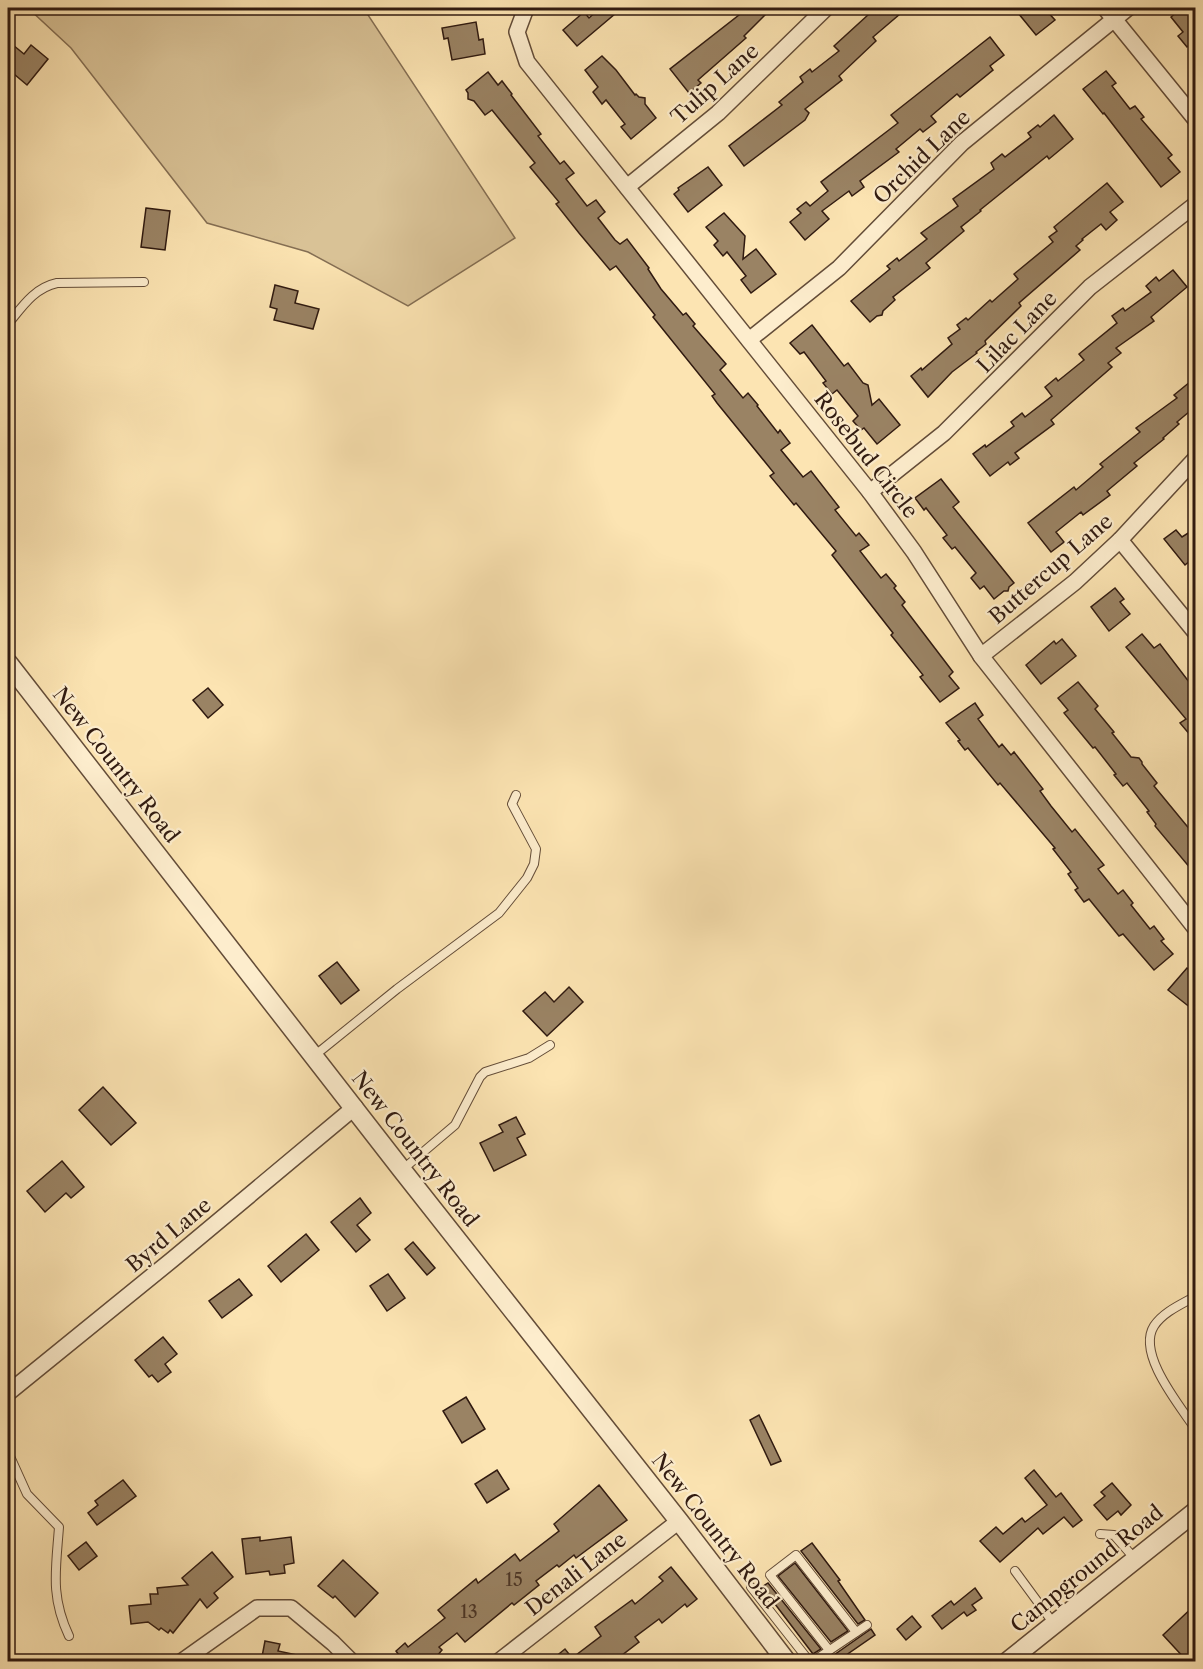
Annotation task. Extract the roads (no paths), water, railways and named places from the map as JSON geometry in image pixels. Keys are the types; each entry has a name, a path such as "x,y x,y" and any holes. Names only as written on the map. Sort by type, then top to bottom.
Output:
{"street":[{"name":"Rosebud Circle","path":"526,8 517,32 527,62 870,492 914,552 981,656 1196,929"},
{"name":"Tulip Lane","path":"627,188 718,113 826,8"},
{"name":"Orchid Lane","path":"749,340 839,268 962,143 1110,13 1128,8"},
{"path":"1110,13 1196,120"},
{"name":"Lilac Lane","path":"870,492 944,433 1090,287 1196,204"},
{"name":"Buttercup Lane","path":"981,656 1075,582 1120,540 1196,458"},
{"path":"1120,540 1196,633"},
{"name":"New Country Road","path":"8,663 787,1662"},
{"name":"Byrd Lane","path":"8,1394 355,1107"},
{"name":"Campground Road","path":"1007,1662 1196,1511"},
{"name":"Denali Lane","path":"498,1662 679,1521"},
{"path":"182,1662 257,1608 291,1608 352,1662"}],"lane":[{"path":"8,324 35,292 45,286 57,283 144,282"},
{"path":"314,1056 397,989 499,914 513,897 527,878 536,855 536,849 512,804 516,795"},
{"path":"402,1170 455,1125 480,1077 485,1072 491,1068 529,1058 550,1045"},
{"path":"1196,1296 1168,1312 1153,1327 1149,1343 1153,1364 1196,1430"},
{"path":"8,1452 27,1494 59,1527 54,1588 60,1616 69,1636"},
{"path":"1100,1534 1114,1535 1136,1559"},
{"path":"829,1650 770,1575 796,1555 856,1632"},
{"path":"1015,1571 1054,1624"},
{"path":"751,1587 811,1662 867,1625"}]}
